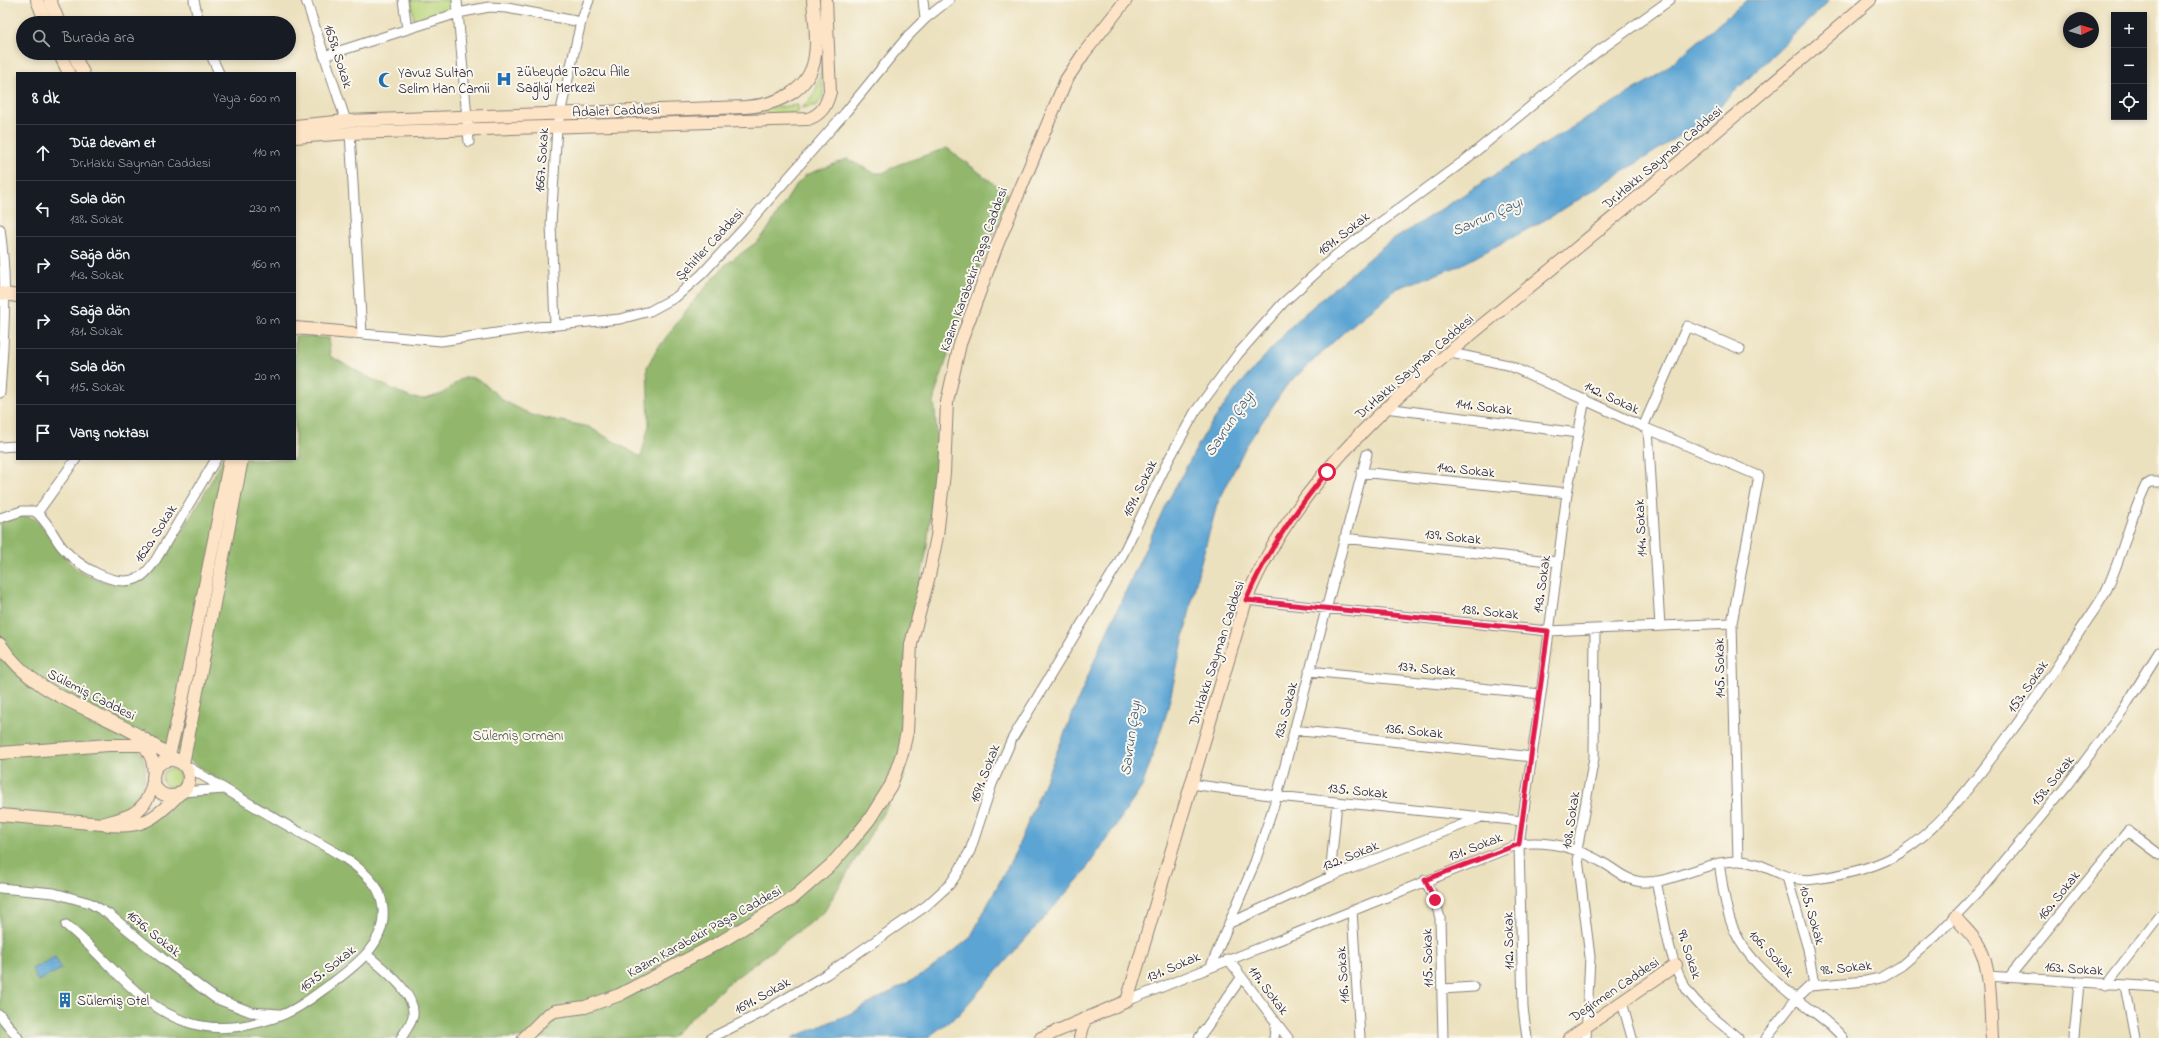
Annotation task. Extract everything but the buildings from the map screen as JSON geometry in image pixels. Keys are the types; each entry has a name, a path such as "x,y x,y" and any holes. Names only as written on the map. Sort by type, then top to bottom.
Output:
{"street":[{"path":"37,0 43,16"},
{"path":"50,0 56,16"},
{"path":"194,0 197,16"},
{"name":"1658. Sokak","path":"306,0 346,121"},
{"path":"403,0 407,29"},
{"path":"457,0 469,142"},
{"name":"1667. Sokak","path":"555,325 551,224 557,127 581,22 589,0"},
{"path":"296,126 346,121 745,107 777,102 792,94 807,77 812,67 816,47 813,0"},
{"name":"Adalet Caddesi","path":"296,137 350,133 800,121 815,117 822,112 827,103 830,92 826,0"},
{"path":"923,0 925,19"},
{"name":"Şehitler Caddesi","path":"357,333 441,341 555,325 601,321 634,316 676,297 689,287 746,226 845,113 891,55 925,19 949,0"},
{"name":"Kazım Karabekir Paşa Caddesi","path":"524,1038 547,1015 555,1011 585,1007 619,995 708,948 777,909 793,898 832,864 868,820 885,796 898,768 907,732 910,652 937,536 944,473 946,402 960,344 1005,224 1066,80 1084,53 1126,0"},
{"name":"1691. Sokak","path":"711,1038 763,1012 827,974 926,906 950,884 970,851 994,779 1012,740 1119,562 1182,435 1213,385 1283,303 1336,255 1470,156 1597,52 1670,0"},
{"name":"Dr.Hakkı Sayman Caddesi","path":"1126,1001 1246,600 1266,556 1303,502 1355,438 1385,408 1870,0"},
{"path":"324,56 458,13 489,7 507,8 581,22"},
{"path":"62,60 68,72"},
{"path":"76,60 82,72"},
{"path":"213,60 219,72"},
{"path":"296,328 357,333 350,133"},
{"path":"0,229 8,294 0,393"},
{"name":"144. Sokak","path":"1660,626 1646,428 1687,326 1740,349"},
{"name":"142. Sokak","path":"1451,353 1508,365 1646,428 1759,476"},
{"name":"143. Sokak","path":"1519,844 1541,694 1567,493 1584,399"},
{"name":"141. Sokak","path":"1385,408 1578,433"},
{"path":"0,447 16,446"},
{"name":"133. Sokak","path":"1211,966 1255,862 1277,796 1361,472 1367,454"},
{"path":"0,518 22,511 34,511 37,513 75,460"},
{"name":"1620. Sokak","path":"37,513 62,547 82,566 119,581 132,580 143,575 155,561 215,460"},
{"path":"169,755 182,701 230,460"},
{"path":"0,815 124,827 140,824 158,814 187,786 188,780 183,764 242,460"},
{"name":"140. Sokak","path":"1361,472 1567,493"},
{"name":"145. Sokak","path":"1738,861 1732,623 1759,476"},
{"name":"153. Sokak","path":"1864,868 1888,860 1916,841 1942,818 1980,773 2040,694 2100,601 2127,538 2146,485 2151,482 2159,482"},
{"name":"139. Sokak","path":"1344,538 1558,562"},
{"name":"138. Sokak","path":"1246,600 1548,631 1732,623"},
{"name":"108. Sokak","path":"1587,1032 1590,957 1577,850 1594,758 1595,629"},
{"name":"Sülemiş Caddesi","path":"0,644 13,662 34,682 183,764"},
{"name":"158. Sokak","path":"1955,917 1984,886 2067,785 2123,710 2159,652"},
{"name":"137. Sokak","path":"1309,671 1541,694"},
{"name":"136. Sokak","path":"1294,730 1532,757"},
{"path":"0,753 109,745 141,740 152,760 155,785 162,793 173,796 181,792 225,789"},
{"path":"102,824 132,814 144,806 158,766 167,761 183,764"},
{"name":"1675. Sokak","path":"66,925 88,943 110,968 135,991 159,1008 177,1018 205,1026 231,1028 255,1024 284,1014 316,995 367,955 377,940 383,924 383,904 379,891 374,884 350,862 183,764"},
{"name":"135. Sokak","path":"1191,784 1277,796 1522,821"},
{"path":"1330,877 1337,802"},
{"name":"132. Sokak","path":"1230,923 1330,877 1482,817"},
{"name":"160. Sokak","path":"2009,977 2128,831 2159,854"},
{"name":"131. Sokak","path":"1126,1001 1425,880 1519,844 1542,843 1577,850 1633,881 1656,881 1719,863 1738,861 1762,865 1794,880 1814,879 1864,868"},
{"name":"112. Sokak","path":"1519,844 1523,1008 1527,1038"},
{"name":"106. Sokak","path":"1719,863 1727,909 1739,940 1766,971 1796,999 1834,1027 1843,1038"},
{"name":"105. Sokak","path":"1787,877 1808,949 1814,985"},
{"name":"115. Sokak","path":"1425,880 1435,900 1440,918 1443,1038"},
{"name":"99. Sokak","path":"1656,881 1676,965 1682,982 1696,1001 1738,1038"},
{"name":"1676. Sokak","path":"0,888 54,893 90,903 110,915 162,958 215,998 251,1012 284,1014"},
{"name":"116. Sokak","path":"1352,910 1360,1038"},
{"path":"2106,985 2159,916"},
{"path":"1955,917 1980,947 1985,960 1992,1038"},
{"name":"98. Sokak","path":"1766,1038 1805,989 1814,985 1866,981 1880,978 1901,966 1924,947 1955,917"},
{"path":"367,955 396,981 411,1004 413,1016 401,1038"},
{"name":"117. Sokak","path":"1228,959 1288,1038"},
{"name":"Değirmen Caddesi","path":"1569,1038 1587,1032 1622,1002 1676,965"},
{"name":"163. Sokak","path":"1987,976 2159,988"},
{"path":"1199,1038 1241,978"},
{"path":"2074,1038 2079,983"},
{"path":"2125,986 2136,1038"},
{"path":"1442,989 1474,987"},
{"path":"1041,1038 1126,1001"},
{"path":"1622,1002 1632,1038"},
{"path":"0,1015 18,1038"},
{"path":"1080,1038 1085,1019"},
{"path":"1274,1038 1276,1023"}],"green space":[{"path":"411,0 451,0 452,8 414,21"},
{"path":"818,0 820,0 821,40 820,27"},
{"path":"822,61 823,97 817,105 801,108 810,99 817,87"},
{"path":"798,105 798,113 584,121 583,118 723,113"},
{"path":"550,120 550,122 368,127 368,125"},
{"name":"Sülemiş Ormanı","path":"947,148 1009,195 972,284 934,397 938,451 926,554 905,656 904,778 824,912 726,985 670,1038 0,1038 0,523 20,516 28,516 32,518 44,529 74,567 88,576 112,583 129,583 145,579 152,573 174,543 199,503 222,460 296,460 296,336 329,338 330,356 411,398 425,399 442,394 461,379 470,377 480,380 504,401 532,415 589,427 641,457 649,425 647,367 655,352 692,303 725,265 757,242 766,232 796,185 806,175 847,159 874,173 883,173 897,165","holes":["146,730 218,780 211,794 189,796 180,799 149,823 133,809 139,800 141,793 145,777 145,764 140,751 132,740"]},
{"path":"171,769 177,772 180,778 177,784 171,787 165,784 162,778 165,772"}],"water":[{"name":"Savrun Çayı","path":"1747,0 1830,0 1705,120 1554,215 1459,266 1398,288 1345,331 1286,386 1246,446 1217,505 1199,569 1167,712 1142,787 1082,875 958,1015 927,1038 792,1038 854,1012 927,972 970,938 1017,849 1100,647 1164,508 1206,431 1237,388 1296,321 1382,247 1505,168 1657,76"},
{"path":"55,957 61,969 38,981 32,969"}],"place":[{"name":"Zübeyde Tozcu Aile Sağlığı Merkezi","path":"504,79"},
{"name":"Yavuz Sultan Selim Han Camii","path":"386,80"},
{"name":"Sülemiş Otel","path":"65,1000"}],"route":[{"path":"1327,472 1277,538 1266,556 1246,600 1548,631 1541,694 1519,844 1425,880 1435,900"}]}
